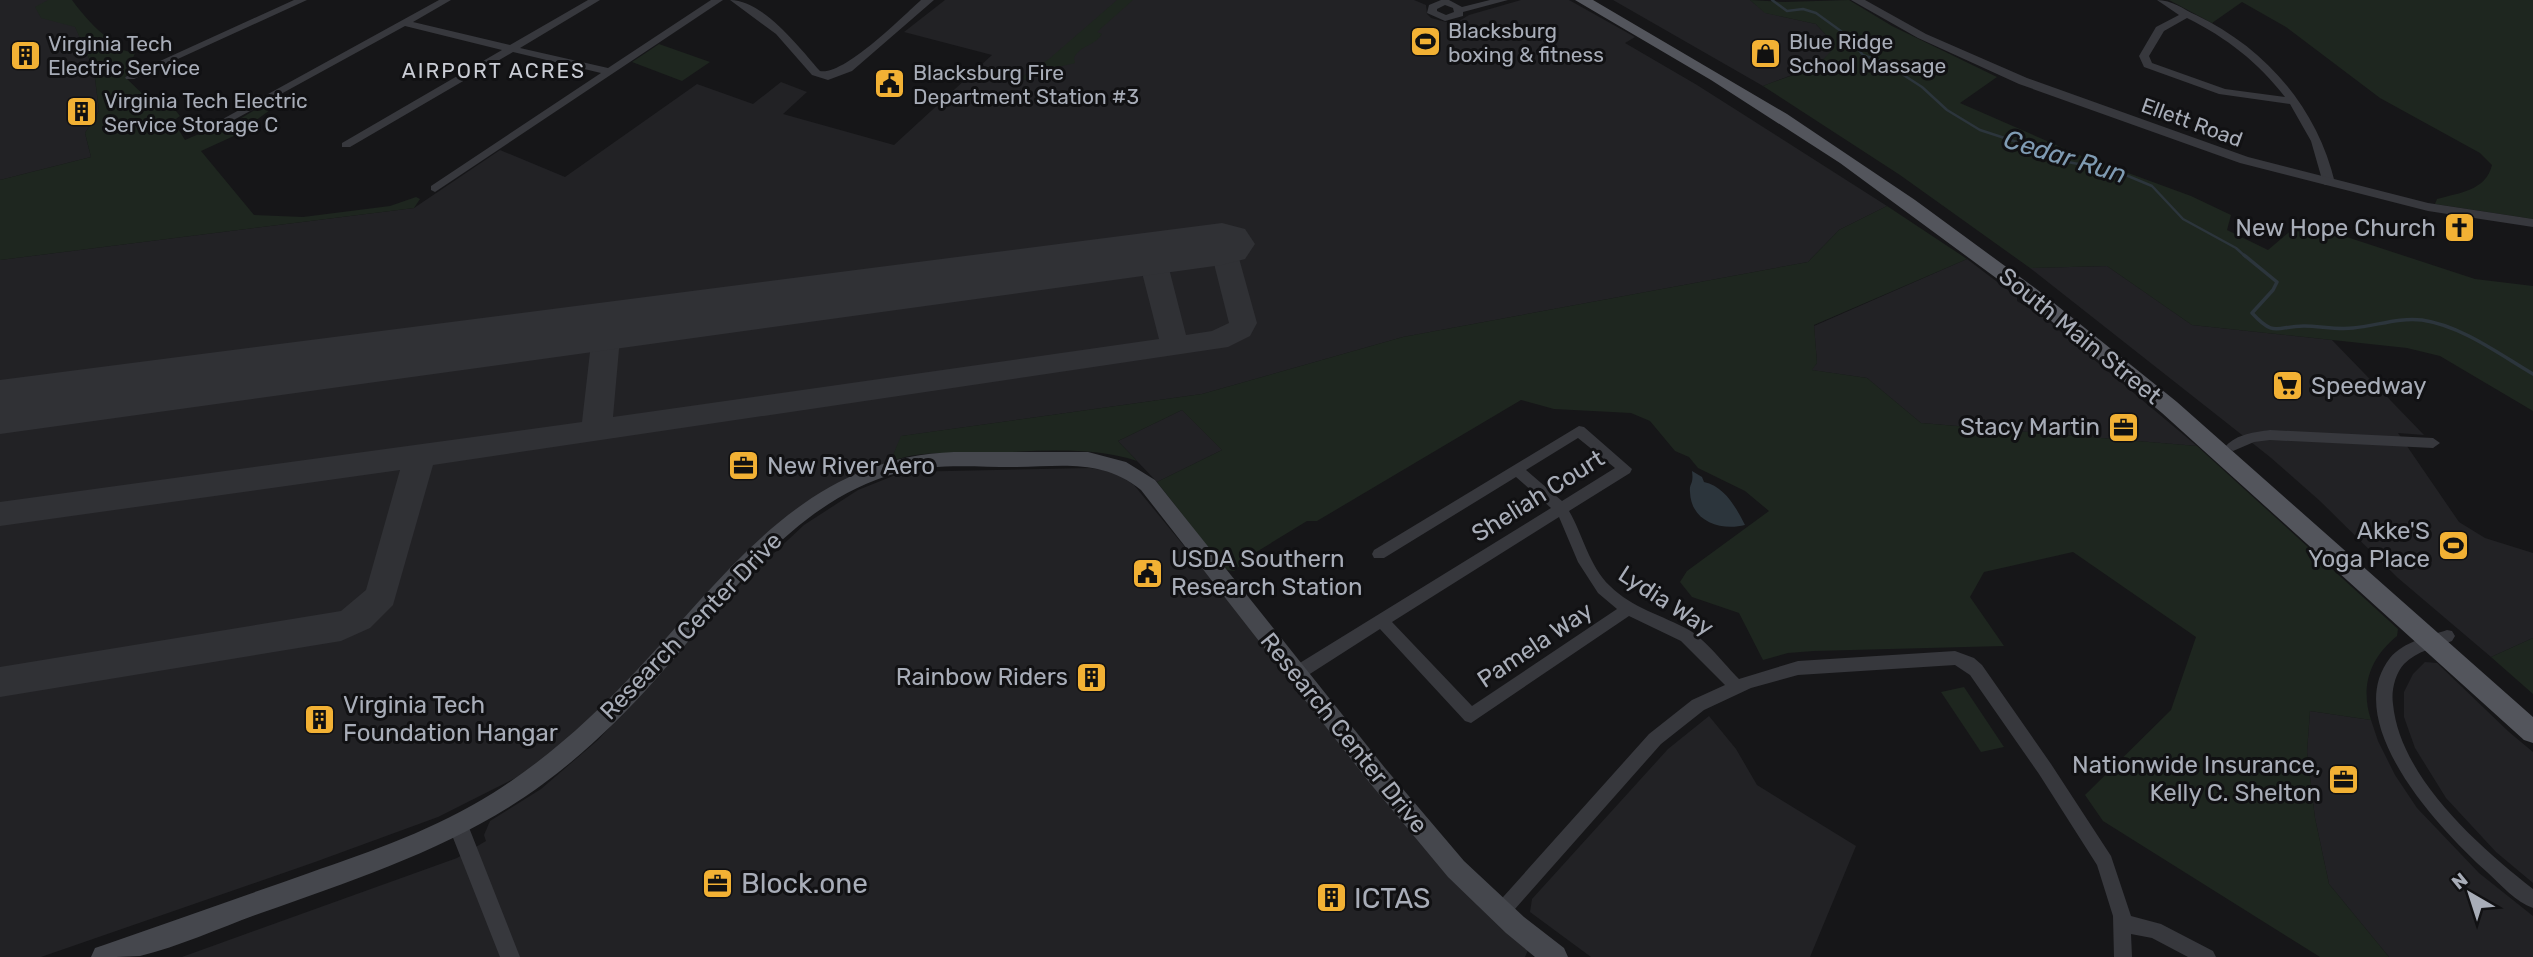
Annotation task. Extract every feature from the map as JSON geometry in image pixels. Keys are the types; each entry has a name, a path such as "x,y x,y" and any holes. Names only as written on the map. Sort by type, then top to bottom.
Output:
{"main road":[{"name":"South Main Street","path":"1582,0 1743,92 1921,205 2104,353 2440,639 2533,713"},
{"name":"South Main Street","path":"1600,0 1745,82 2079,316 2233,446 2440,639 2533,732"},
{"name":"Research Center Drive","path":"104,957 382,859 458,825 521,787 587,735 647,674 731,581 797,519 824,499 865,477 907,463 1074,459 1110,462 1126,468 1148,485 1296,674 1448,860 1502,912 1555,957"}],"street":[{"path":"130,77 302,0"},
{"path":"226,120 446,0"},
{"path":"346,145 595,0"},
{"path":"435,188 718,0"},
{"path":"736,0 780,32 816,73 832,76 844,72 860,60 928,0"},
{"path":"1460,10 1503,0"},
{"name":"Ellett Road","path":"1857,0 1922,36 2023,81 2244,160 2441,209 2533,223"},
{"path":"2162,0 2233,40 2278,79 2293,101 2324,160 2329,183"},
{"path":"2186,15 2157,32 2144,56 2148,65 2223,92 2293,101"},
{"path":"403,23 610,72"},
{"name":"Sheliah Court","path":"1296,674 1626,469 1579,430 1379,554"},
{"path":"2233,446 2252,437 2270,435 2433,443"},
{"path":"1517,470 1561,509"},
{"name":"Lydia Way","path":"1561,509 1591,574 1603,589 1628,609 1686,636 1737,687"},
{"name":"Pamela Way","path":"1382,621 1471,716 1628,609"},
{"path":"2440,639 2410,650 2391,670 2384,699 2392,736 2415,780 2462,837 2483,859 2533,900"},
{"path":"1502,912 1663,732 1698,705 1737,687 1798,668 1958,658 1976,670 2105,862 2119,901 2123,957"},
{"path":"458,825 510,957"},
{"path":"2122,923 2155,930 2207,957"}],"shaded area":[{"path":"0,0 48,0 75,26 94,70 99,111 85,133 91,157 0,180"},
{"path":"48,0 72,0 101,32 121,44 114,48 135,53 132,60 140,67 125,77 157,108 172,106 180,116 173,121 185,140 215,127 228,126 265,104 274,107 236,135 201,151 254,215 303,217 390,206 416,197 420,199 414,208 0,260 0,180 91,157 85,133 99,111 94,70 75,27 41,18 35,7"},
{"path":"945,0 1414,0 1426,5 1427,14 1431,18 1446,22 1459,21 1469,15 1521,0 1569,0 1635,37 1625,43 1697,85 1887,206 1839,230 1808,262 1403,337 1202,394 902,436 890,462 853,476 818,496 601,714 535,768 438,817 315,862 41,957 0,957 0,260 414,208 500,150 565,177 697,84 753,104 781,82 807,92 783,114 894,145 992,55 904,32"},
{"path":"1117,0 1133,0 1097,32 1102,34 1096,41 1080,50 1074,58 1075,63 1046,70 1030,80 1019,79 1049,59"},
{"path":"1613,0 1750,0 1766,13 1816,24 1835,45 1829,56 1808,69 1763,86"},
{"path":"1750,0 1849,0 1892,26 1997,77 1960,103 2079,155 2191,196 2231,215 2227,230 2268,250 2301,222 2475,279 2533,286 2533,411 2440,356 2407,348 2192,325 2107,266 2030,268 1900,175 1763,86 1813,66 1835,45 1816,24 1765,13"},
{"path":"2169,0 2533,0 2533,219 2435,204 2437,199 2477,186 2489,174 2492,165 2480,153 2380,98 2286,27 2242,2 2212,23"},
{"path":"659,44 710,62 682,81 632,62"},
{"path":"1887,206 1967,259 1814,325 1817,363 1812,370 1867,378 1921,423 2197,446 2398,629 2397,636 2374,663 2367,684 2371,720 2310,711 2307,752 2315,818 2329,884 2389,957 2320,957 2103,821 2085,795 2171,710 2196,637 2073,552 1984,572 1970,597 2004,646 1814,651 1788,653 1763,660 1739,613 1692,597 1680,582 1687,571 1769,511 1745,491 1698,468 1689,457 1675,451 1650,421 1631,413 1554,409 1521,400 1317,521 1307,521 1253,554 1234,571 1227,570 1222,565 1157,482 1222,450 1182,410 1118,441 1137,461 1099,453 1060,451 923,454 890,462 901,436 1202,394 1403,337 1808,262 1839,230"},
{"path":"1967,259 2017,297 2017,301 2042,316 2197,446 1921,423 1867,378 1811,370 1817,363 1814,326"},
{"path":"2107,266 2192,325 2332,340 2424,435 2398,433 2459,522 2485,538 2533,553 2533,638 2491,657 2398,578 2320,501 2270,457 2030,268"},
{"path":"1182,410 1222,450 1157,482 1118,441"},
{"path":"1090,468 1115,472 1134,485 1308,697 1529,948 1525,957 182,957 457,858 486,841 484,835 490,821 541,789 598,740 745,580 804,525 858,490 903,472"},
{"path":"1692,471 1723,493 1745,525 1717,525 1696,511 1690,489"},
{"path":"2533,638 2533,694 2491,657"},
{"path":"2425,662 2437,663 2533,752 2533,883 2496,852 2446,798 2415,748 2404,717 2404,692 2413,674"},
{"path":"1964,687 2004,747 1981,752 1941,692"},
{"path":"2310,711 2371,720 2395,775 2417,808 2479,873 2533,916 2533,957 2389,957 2329,884 2315,818 2307,752"},
{"path":"1709,716 1736,749 1757,785 1856,846 1810,957 1591,957 1530,912 1532,899 1668,749"}],"waterway":[{"name":"Cedar Run","path":"1772,0 1787,11 1803,9 1816,13 1845,34 1863,55 1885,63 1922,87 1947,110 1980,130 2023,144 2057,160 2116,171 2152,186 2183,219 2236,248 2246,257"},
{"name":"Cedar Run","path":"2244,255 2277,282 2252,313 2266,326 2276,329 2304,326 2347,328 2422,320 2466,334 2533,374"}],"taxiway":[{"path":"596,431 1218,340 1240,329 1243,323 1222,244"},
{"path":"1151,253 1175,346"},
{"path":"596,431 607,326"},
{"path":"0,514 596,431"},
{"path":"0,682 341,627 353,621 368,610 381,595 420,456"}],"runway":[{"path":"0,407 1222,244"}],"place":[{"name":"Blacksburg boxing & fitness","path":"1425,42"},
{"name":"Blue Ridge School Massage","path":"1766,53"},
{"name":"Virginia Tech Electric Service","path":"25,55"},
{"name":"Blacksburg Fire Department Station #3","path":"890,84"},
{"name":"Virginia Tech Electric Service Storage C","path":"81,112"},
{"name":"New Hope Church","path":"2459,228"},
{"name":"Speedway","path":"2288,386"},
{"name":"Stacy Martin","path":"2123,427"},
{"name":"New River Aero","path":"744,466"},
{"name":"Akke'S Yoga Place","path":"2453,545"},
{"name":"USDA Southern Research Station","path":"1148,573"},
{"name":"Rainbow Riders","path":"1091,677"},
{"name":"Virginia Tech Foundation Hangar","path":"320,719"},
{"name":"Nationwide Insurance, Kelly C. Shelton","path":"2344,779"},
{"name":"Block.one","path":"718,883"},
{"name":"ICTAS","path":"1331,898"}],"district":[{"name":"AIRPORT ACRES","path":"494,70"}]}
